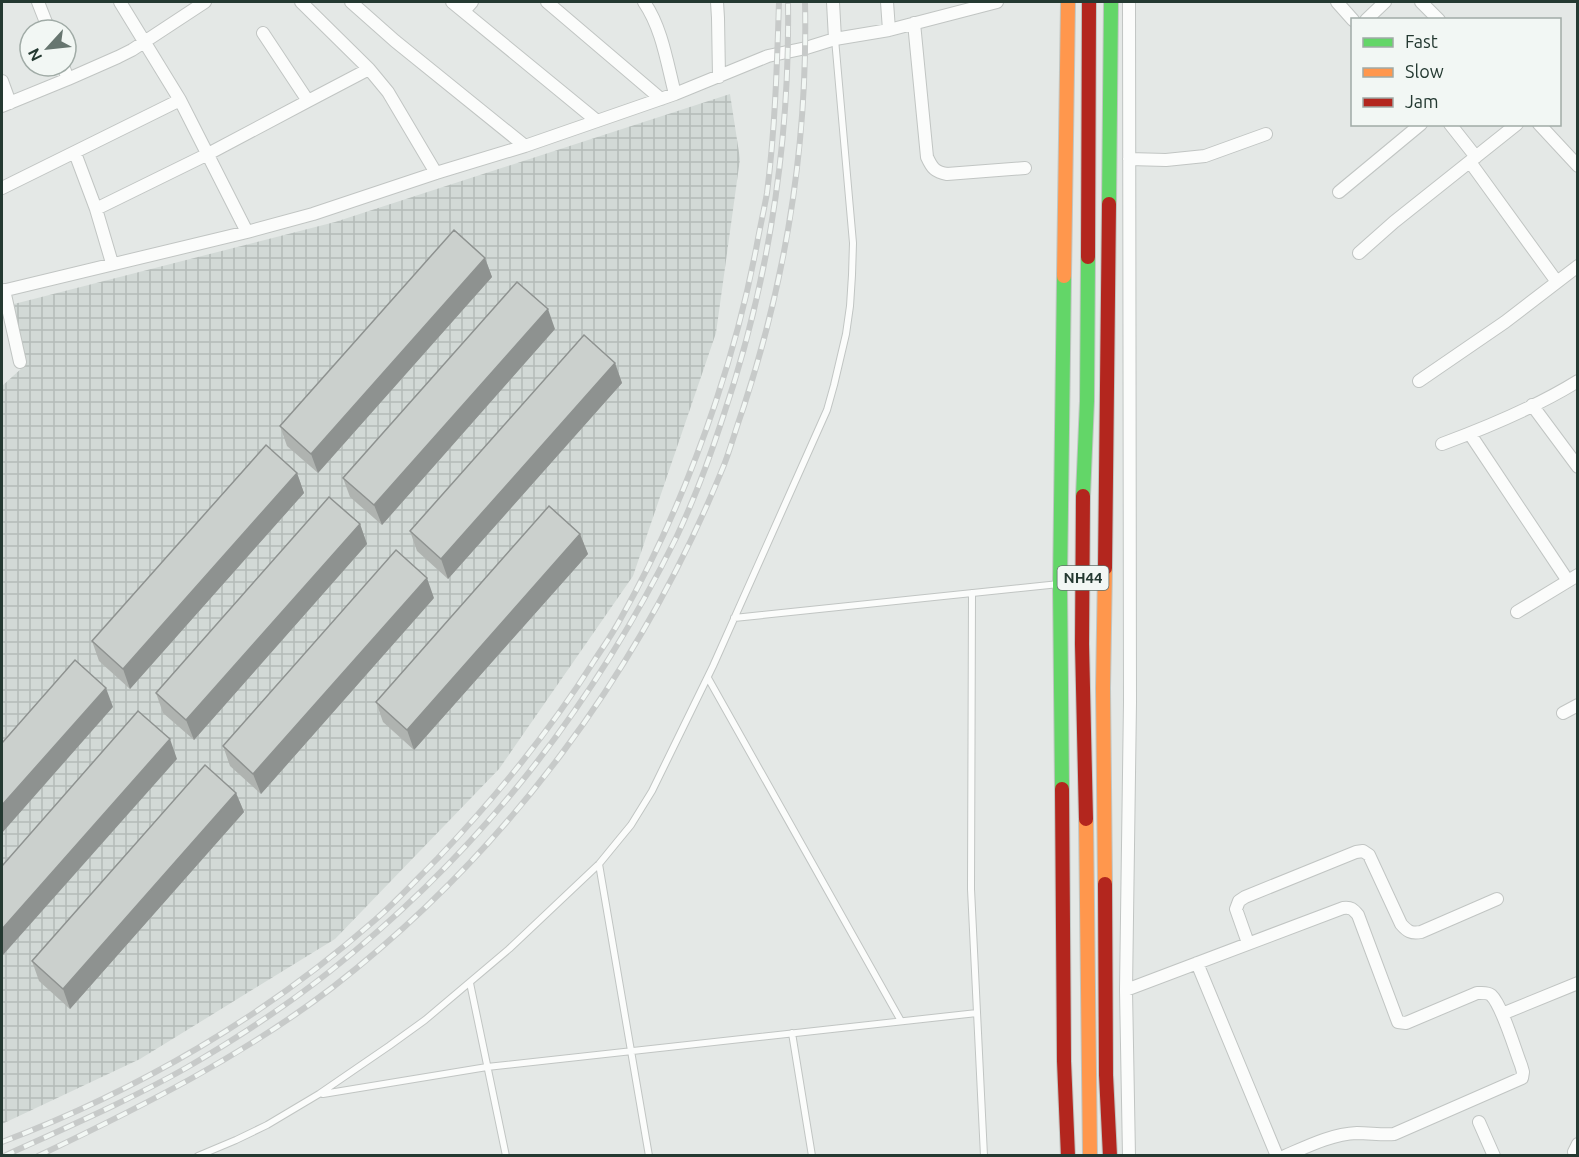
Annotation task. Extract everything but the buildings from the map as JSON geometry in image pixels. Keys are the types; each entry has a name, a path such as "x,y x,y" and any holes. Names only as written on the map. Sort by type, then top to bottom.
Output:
{"main road":[{"path":"1068,2 1060,584 1063,1039 1068,1155"},
{"name":"NH44","path":"1089,2 1087,401 1082,644 1088,912 1090,1155"},
{"name":"NH44","path":"1110,1155 1106,1076 1103,676 1111,2"}],"street":[{"path":"38,2 44,18"},
{"path":"120,2 180,100 247,232"},
{"path":"2,81 6,105 118,57 204,2"},
{"path":"300,2 369,69 388,92 436,173"},
{"path":"351,2 525,146"},
{"path":"452,2 468,6 597,121"},
{"path":"547,2 661,99"},
{"path":"644,2 657,26 675,94"},
{"path":"717,2 719,77"},
{"path":"832,2 835,39"},
{"path":"887,2 889,30"},
{"path":"20,362 3,290 314,214 525,146 661,99 768,56 835,39 889,30 998,2"},
{"path":"1129,2 1130,702 1126,990 1129,1155"},
{"path":"1336,2 1351,18"},
{"path":"1368,18 1385,2"},
{"path":"1421,2 1437,18"},
{"path":"914,23 927,157 931,166 937,172 947,174 1025,168"},
{"path":"263,33 308,101"},
{"path":"96,209 369,69"},
{"path":"2,188 180,100"},
{"path":"1340,192 1419,126"},
{"path":"1451,126 1557,282"},
{"path":"1359,253 1394,222 1514,126"},
{"path":"1541,126 1578,166"},
{"path":"1129,159 1166,160 1206,156 1266,134"},
{"path":"75,153 96,209 112,264"},
{"path":"1419,381 1505,322 1578,266"},
{"path":"1442,444 1470,434 1578,381"},
{"path":"1532,405 1578,467"},
{"path":"1470,434 1573,578 1517,612"},
{"path":"1563,713 1578,705"},
{"path":"1248,943 1236,909 1239,901 1356,852 1363,851 1369,855 1401,924 1413,934 1497,899"},
{"path":"1126,990 1349,907 1358,915 1398,1023 1406,1023 1477,993 1489,994 1494,1000 1502,1014 1521,1065 1522,1078 1394,1134 1357,1133 1331,1137 1286,1155"},
{"path":"1197,963 1276,1155"},
{"path":"1502,1014 1578,983"},
{"path":"1479,1122 1494,1155"},
{"path":"1575,1155 1578,1144"}],"lane":[{"path":"198,1155 211,1153 267,1125 319,1094 389,1046 470,983 599,864 630,825 652,791 708,678 827,410 834,385 850,306 853,243 835,39"},
{"path":"734,618 1060,584"},
{"path":"972,593 971,889 984,1155"},
{"path":"708,678 901,1021"},
{"path":"599,864 649,1155"},
{"path":"470,983 506,1155"},
{"path":"319,1094 487,1066 977,1013"},
{"path":"792,1033 812,1155"}],"shaded area":[{"path":"730,94 740,159 716,333 633,576 499,769 335,939 140,1059 2,1124 2,386 23,367 14,304 335,222"}],"railway":[{"path":"2,1142 52,1122 151,1075 245,1019 333,955 391,905 460,835 521,763 577,687 618,624 662,539 696,457 728,362 749,284 767,193 774,122 779,2"},
{"path":"4,1156 119,1103 186,1068 259,1022 329,972 435,878 527,775 568,720 607,662 676,538 706,465 738,369 764,266 773,214 785,108 788,2"},
{"path":"38,1156 115,1119 227,1058 299,1012 333,987 396,934 456,877 512,816 563,752 610,684 653,614 691,540 727,458 758,359 772,309 792,208 803,106 805,2"}],"traffic: fast":[{"path":"1109,204 1111,2"},
{"path":"1083,496 1087,401 1088,257"},
{"path":"1062,789 1060,584 1064,276"}],"traffic: slow":[{"path":"1064,276 1068,2"},
{"path":"1105,568 1103,688 1105,884"},
{"path":"1086,819 1090,1156"}],"traffic: jam":[{"path":"1088,257 1089,2"},
{"path":"1105,568 1109,204"},
{"path":"1083,496 1082,644 1086,819"},
{"path":"1062,789 1064,1061 1068,1156"},
{"path":"1105,884 1106,1075 1110,1156"}]}
